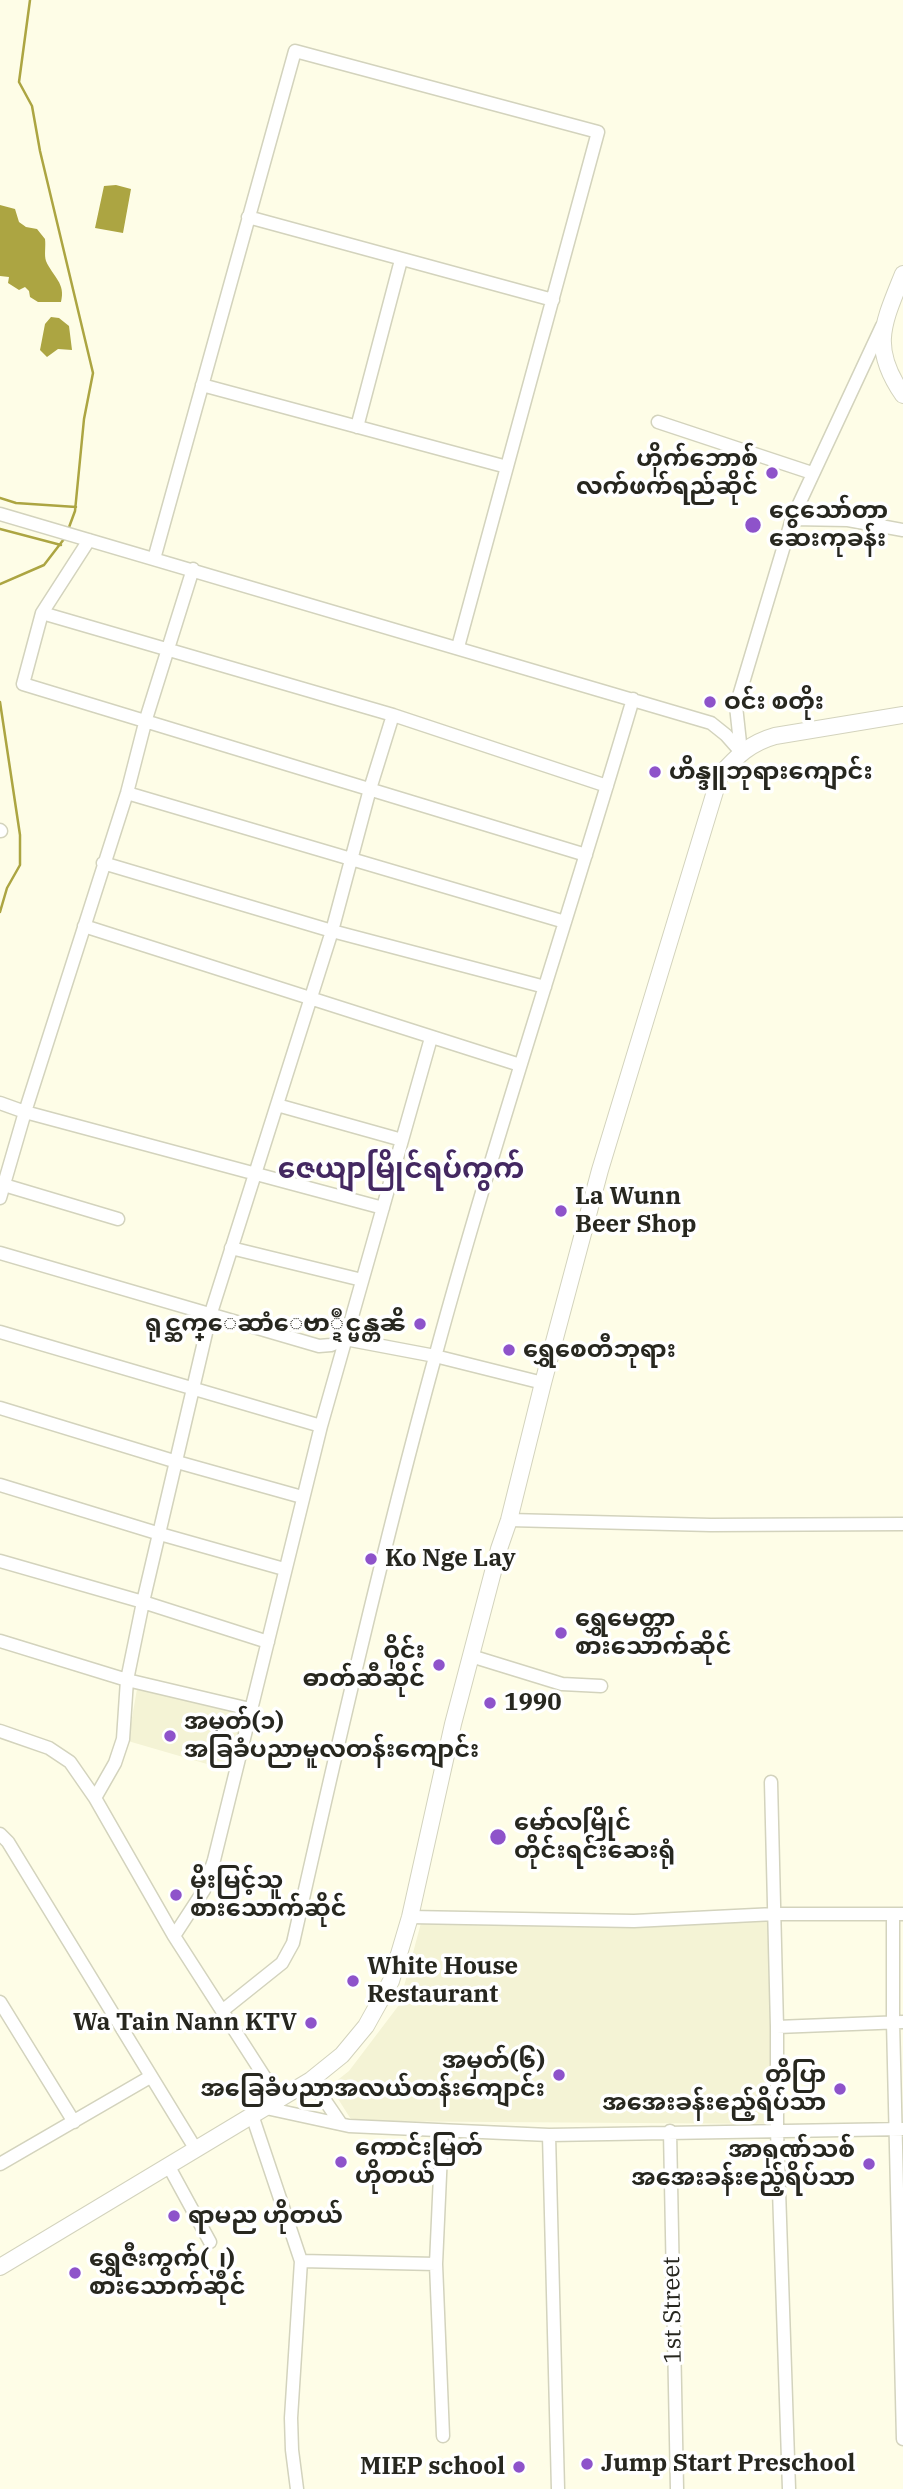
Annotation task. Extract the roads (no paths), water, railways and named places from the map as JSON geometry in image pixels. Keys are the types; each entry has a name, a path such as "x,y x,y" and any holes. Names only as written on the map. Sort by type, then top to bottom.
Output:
{"main road":[{"path":"903,274 883,323 883,357 903,395"},
{"path":"0,2267 311,2080 342,2055 366,2026 391,1981 410,1917 453,1724 600,1170 720,775 741,752 758,741 903,715"}],"street":[{"path":"154,559 295,51 598,132 458,647"},
{"path":"248,218 553,300"},
{"path":"357,427 401,260"},
{"path":"741,752 736,706 792,519 883,323"},
{"path":"202,385 507,467"},
{"path":"658,422 812,473"},
{"path":"0,514 711,723 741,752"},
{"path":"792,519 848,520 903,530"},
{"path":"85,539 42,613 23,684 146,719 586,855"},
{"path":"0,1198 24,1112 127,793 146,719 193,569"},
{"path":"42,613 393,715 607,786"},
{"path":"222,2011 282,1963 293,1942 336,1752 435,1356 520,1065 633,699"},
{"path":"95,1798 115,1763 123,1739 128,1680 143,1602 210,1316 332,931 369,789 393,715"},
{"path":"127,793 565,922"},
{"path":"103,863 332,931 545,987"},
{"path":"84,926 520,1065"},
{"path":"174,1936 204,1890 211,1870 302,1497 431,1038"},
{"path":"0,1103 24,1112 383,1208"},
{"path":"277,1105 402,1140"},
{"path":"4,1185 118,1219"},
{"path":"231,1248 362,1280"},
{"path":"0,1253 319,1346 331,1345 345,1339 435,1356 543,1383"},
{"path":"0,1332 321,1426"},
{"path":"0,1408 302,1497"},
{"path":"0,1485 284,1569"},
{"path":"509,1520 711,1525 903,1524"},
{"path":"0,1561 143,1602 268,1642"},
{"path":"0,1641 128,1680 250,1709"},
{"path":"471,1656 562,1684 601,1686"},
{"path":"0,1731 48,1748 70,1762 95,1798 174,1936 222,2011 266,2108 301,2260 291,2418 298,2489"},
{"path":"771,1782 777,2130 789,2489"},
{"path":"0,1834 8,1842 195,2148"},
{"path":"410,1917 634,1921 775,1914 898,1915 903,2439"},
{"path":"0,2002 74,2122"},
{"path":"777,2026 898,2022"},
{"path":"0,2164 150,2077"},
{"path":"311,2080 341,2124"},
{"path":"266,2108 341,2124 548,2135 900,2129"},
{"path":"442,2131 436,2264 443,2436"},
{"name":"1st Street","path":"670,2131 677,2489"},
{"path":"548,2135 558,2489"},
{"path":"168,2165 210,2242"},
{"path":"301,2260 436,2264"}],"waterway":[{"path":"30,0 19,82 32,106 40,151 93,373 84,419 75,511 68,530"},
{"path":"0,498 16,503 76,507"},
{"path":"0,529 61,545"},
{"path":"0,584 44,565 64,539"},
{"path":"0,702 20,835 20,865 7,888 0,912"}],"place":[{"name":"ဟိုက်ဘော့စ် လက်ဖက်ရည်ဆိုင်","path":"772,473"},
{"name":"ငွေသော်တာ ဆေးကုခန်း","path":"753,525"},
{"name":"ဝင်း စတိုး","path":"710,702"},
{"name":"ဟိန္ဒူဘုရားကျောင်း","path":"655,772"},
{"name":"La Wunn Beer Shop","path":"561,1211"},
{"name":"ရုင္ဆက္ေဆာံေဗာ္ဍဳင္မန္တၼိ","path":"420,1324"},
{"name":"ရွှေစေတီဘုရား","path":"509,1350"},
{"name":"Ko Nge Lay","path":"371,1559"},
{"name":"ရွှေမေတ္တာ စားသောက်ဆိုင်","path":"561,1633"},
{"name":"ဝိုင်း ဓာတ်ဆီဆိုင်","path":"439,1665"},
{"name":"1990","path":"490,1703"},
{"name":"အမှတ်(၁) အခြခံပညာမူလတန်းကျောင်း","path":"170,1736"},
{"name":"မော်လမြိုင် တိုင်းရင်းဆေးရုံ","path":"498,1837"},
{"name":"မိုးမြင့်သူ စားသောက်ဆိုင်","path":"176,1895"},
{"name":"White House Restaurant","path":"353,1981"},
{"name":"Wa Tain Nann KTV","path":"311,2023"},
{"name":"အမှတ်(၆) အခြေခံပညာအလယ်တန်းကျောင်း","path":"559,2075"},
{"name":"တိပြာ အအေးခန်းဧည့်ရိပ်သာ","path":"840,2089"},
{"name":"ကောင်းမြတ် ဟိုတယ်","path":"341,2162"},
{"name":"အာရုဏ်သစ် အအေးခန်းဧည့်ရိပ်သာ","path":"869,2164"},
{"name":"ရာမည ဟိုတယ်","path":"174,2216"},
{"name":"ရွှေဇီးကွက်(၂) စားသောက်ဆိုင်","path":"75,2273"},
{"name":"Jump Start Preschool","path":"587,2464"},
{"name":"MIEP school","path":"519,2467"}],"district":[{"name":"ဇေယျာမြိုင်ရပ်ကွက်","path":"401,1170"}]}
